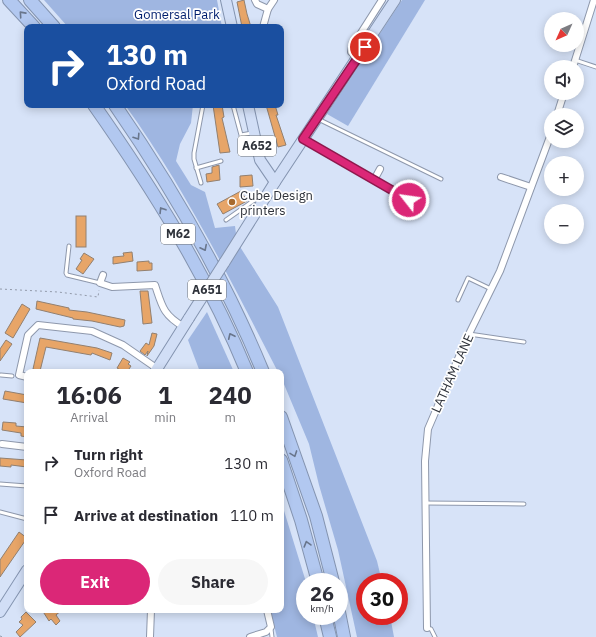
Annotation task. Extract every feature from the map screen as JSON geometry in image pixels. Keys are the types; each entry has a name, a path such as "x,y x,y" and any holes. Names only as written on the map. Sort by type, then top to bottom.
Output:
{"highway":[{"path":"9,0 31,24"},
{"path":"30,0 51,24"},
{"name":"M62","path":"96,108 120,142 188,252 205,282 246,369"},
{"name":"M62","path":"117,108 172,191 202,244 262,369"},
{"path":"284,425 316,516 331,573"},
{"path":"284,469 301,520 316,573"},
{"path":"327,625 330,637"},
{"path":"342,625 344,637"}],"main road":[{"path":"226,0 231,24"},
{"name":"A651","path":"159,369 186,322 265,197 395,0"},
{"name":"A652","path":"249,108 260,160 275,182"},
{"path":"0,612 24,575"}],"street":[{"path":"255,0 257,4 268,9"},
{"path":"264,24 268,9 274,0"},
{"path":"358,57 351,52 352,47 382,0"},
{"path":"575,60 594,0"},
{"path":"303,139 409,200"},
{"name":"LATHAM LANE","path":"427,628 425,461 428,429 469,334 500,271 546,148"},
{"path":"374,180 380,169"},
{"path":"501,177 531,187"},
{"path":"403,196 408,187"},
{"path":"103,275 100,283 112,287 155,284 163,308 171,319 186,322"},
{"path":"19,375 28,335 38,325 92,332 123,345 155,369"},
{"path":"12,376 24,376"},
{"path":"2,444 24,447"},
{"path":"150,637 151,613"},
{"path":"250,637 266,632 270,627 268,613"}],"lane":[{"path":"584,63 596,67"},
{"path":"200,183 194,153 202,108"},
{"path":"234,108 241,135 254,133"},
{"path":"317,118 441,179"},
{"path":"196,168 221,161"},
{"path":"226,220 260,196 265,197"},
{"path":"69,246 66,273 68,276 100,283"},
{"path":"458,300 468,278 492,288"},
{"path":"469,334 524,342"},
{"path":"1,375 12,376"},
{"path":"0,484 24,486"},
{"path":"426,502 524,504"},
{"path":"0,512 24,518"},
{"path":"270,627 272,637"},
{"path":"427,628 431,629 435,637"}],"path":[{"path":"0,289 58,292 98,297 100,283"}],"green space":[{"name":"Gomersal Park","path":"44,0 217,0 221,24 65,24"},
{"path":"402,0 425,0 348,126 327,114"},
{"path":"127,108 193,108 191,123 180,144 176,161 191,185 205,192 215,228 235,226 237,242 278,307 377,561 380,573 356,573 356,625 392,625 394,637 357,637 348,596 348,573 343,573 309,444 284,384 284,369 276,369 225,269 168,169"},
{"path":"207,312 233,369 199,369 188,340"},
{"path":"284,511 303,573 296,573 296,625 315,625 318,637 277,637 271,613 284,613"}],"building":[{"path":"244,0 250,24 241,24 237,2"},
{"path":"213,108 222,108 224,117 222,118 230,152 220,153"},
{"path":"267,108 276,108 278,115 276,115 286,145 278,147"},
{"path":"219,165 220,180 207,182 206,174 212,173 212,167"},
{"path":"252,175 253,186 240,187 240,176"},
{"name":"Cube Design printers","path":"241,191 247,201 223,214 217,204"},
{"path":"76,216 86,216 86,247 76,247"},
{"path":"132,252 133,261 113,264 113,257 124,256 123,253"},
{"path":"84,253 94,259 83,274 76,269 82,260 80,259"},
{"path":"149,261 149,263 152,263 152,270 137,271 137,262"},
{"path":"140,291 148,291 152,323 143,324"},
{"path":"37,301 69,308 69,310 125,320 124,326 120,327 92,321 73,319 36,309"},
{"path":"22,304 30,309 13,338 5,333"},
{"path":"152,333 157,334 154,346 147,356 148,351 145,355 140,351 146,343 149,345"},
{"path":"40,338 97,348 112,353 110,360 92,353 91,355 46,347 40,369 33,369"},
{"path":"6,340 12,344 0,361 0,349"},
{"path":"123,358 130,362 128,364 131,366 129,369 117,368"},
{"path":"5,391 24,394 24,402 3,399"},
{"path":"3,422 16,423 16,426 24,427 24,436 21,436 21,433 2,430"},
{"path":"0,458 24,460 24,467 11,465 11,467 0,466"},
{"path":"19,532 24,536 24,542 0,577 0,560"},
{"path":"27,613 36,622 20,637 16,632 23,625 19,622 22,619 21,617"},
{"path":"44,613 58,613 56,615 60,621 56,625 51,619 49,621"}],"place":[{"name":"Cube Design printers","path":"232,202"}],"route":[{"path":"365,47 303,139 409,200"}]}
